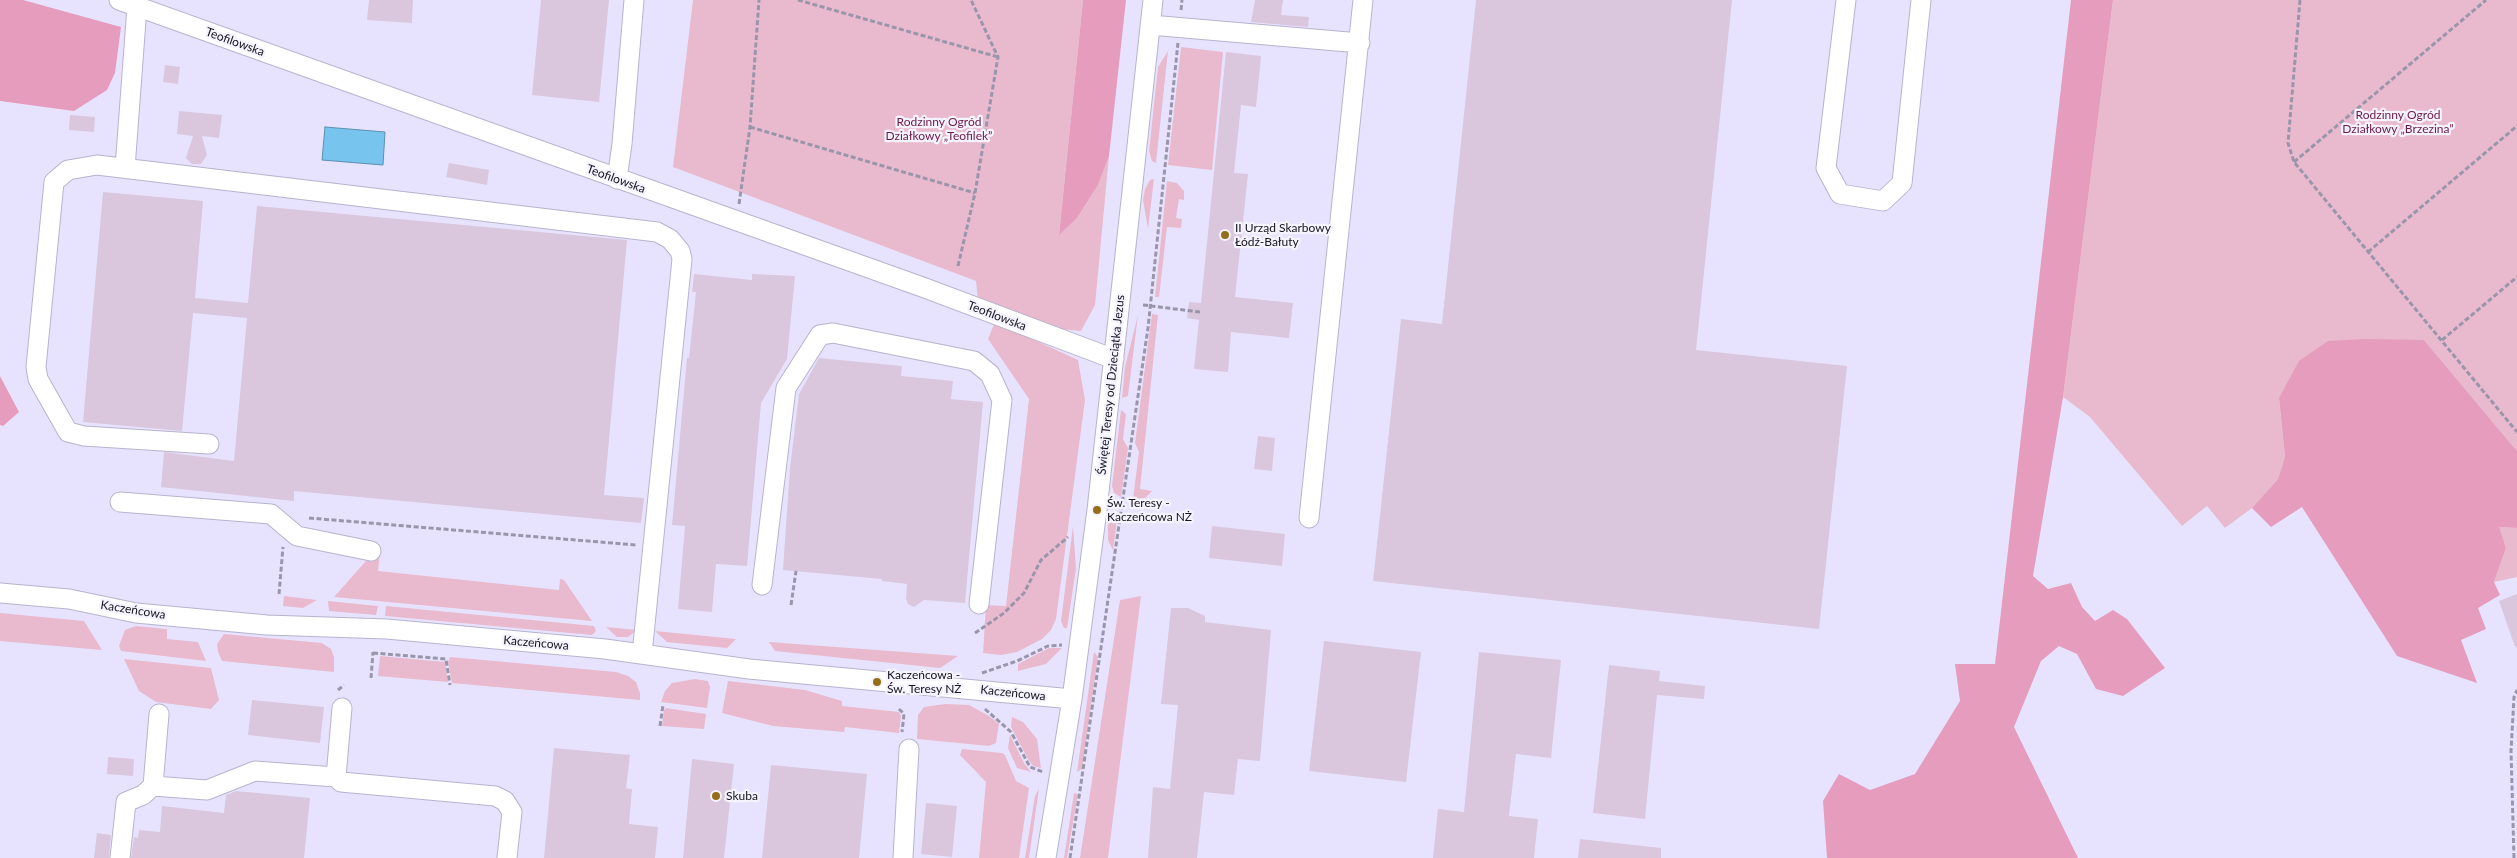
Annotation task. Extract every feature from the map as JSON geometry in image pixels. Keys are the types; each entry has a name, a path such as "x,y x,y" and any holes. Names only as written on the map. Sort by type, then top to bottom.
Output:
{"street":[{"name":"Teofilowska","path":"119,0 925,288 1114,359"},
{"path":"617,179 622,144 634,0"},
{"name":"Świętej Teresy od Dzieciątka Jezus","path":"1046,858 1072,699 1097,510 1153,0"},
{"path":"1309,518 1363,0"},
{"path":"1846,0 1826,168 1840,194 1884,201 1902,183 1921,0"},
{"path":"125,168 137,6"},
{"path":"1150,25 1360,43"},
{"path":"209,444 84,436 68,432 38,379 36,367 54,182 68,170 84,166 125,168 657,232 670,239 680,251 682,260 642,654"},
{"path":"762,585 786,388 820,335 833,333 974,361 990,374 1002,400 979,604"},
{"path":"120,502 271,514 297,536 371,551"},
{"name":"Kaczeńcowa","path":"0,593 69,599 136,613 267,626 387,630 642,654 877,682 1072,699"},
{"path":"342,708 336,776 341,782 498,798 506,801 512,812 507,858"},
{"path":"120,858 126,802 143,795 152,786 159,714"},
{"path":"902,858 905,745"},
{"path":"152,786 208,790 255,771 336,776"}],"path":[{"path":"734,221 742,194 750,126 759,0"},
{"path":"798,0 998,56"},
{"path":"958,266 974,193 998,56 971,0"},
{"path":"1070,858 1104,639 1150,306 1182,0"},
{"path":"2300,0 2288,143 2294,162 2517,432"},
{"path":"2294,162 2486,0"},
{"path":"750,126 974,193"},
{"path":"2368,252 2517,126"},
{"path":"2442,340 2517,277"},
{"path":"1143,305 1200,312"},
{"path":"304,518 652,547"},
{"path":"279,594 285,527"},
{"path":"976,633 1004,613 1024,593 1041,560 1068,537"},
{"path":"791,605 796,571"},
{"path":"1042,772 1030,767 1011,732 981,707 969,689 982,672 1017,661 1048,646 1064,645"},
{"path":"371,678 373,651 446,659 450,685"},
{"path":"2514,858 2511,751 2514,697 2517,690"},
{"path":"660,726 663,706"},
{"path":"899,709 904,714 905,745"}],"green space":[{"name":"Rodzinny Ogród Działkowy „Teofilek”","path":"693,0 1083,0 1059,234 1077,218 1098,185 1109,156 1095,305 1081,331 1050,328 978,300 976,281 673,167"},
{"name":"Rodzinny Ogród Działkowy „Brzezina”","path":"2113,0 2517,0 2517,451 2424,340 2279,398 2285,457 2278,479 2252,508 2225,528 2207,506 2182,526 2090,417 2063,397"},
{"path":"1181,47 1223,52 1212,170 1168,165"},
{"path":"1168,51 1156,163 1152,161 1149,151 1158,67"},
{"path":"1154,179 1148,229 1143,200 1145,189 1150,180"},
{"path":"1167,181 1177,183 1184,191 1184,200 1179,199 1176,218 1182,219 1181,228 1167,227 1159,297 1155,297"},
{"path":"1152,314 1158,315 1140,489 1152,491 1145,498 1133,499 1139,452 1135,443"},
{"path":"1138,315 1128,396 1122,398 1125,367"},
{"path":"995,322 1078,360 1085,400 1056,619 1051,630 1042,639 1017,652 1001,655 983,653 986,605 1006,606 1029,399 988,339"},
{"path":"1121,410 1126,414 1123,439 1128,448 1121,497 1114,493 1112,486"},
{"path":"1118,513 1113,550 1108,540 1108,525 1113,515"},
{"path":"1073,526 1076,569 1067,628 1064,628 1061,621"},
{"path":"2498,527 2517,528 2517,577 2494,582 2506,548"},
{"path":"373,553 380,553 378,571 559,590 560,579 564,580 592,621 334,597"},
{"path":"284,596 317,600 303,608 283,606"},
{"path":"1141,596 1108,858 1080,858 1120,600"},
{"path":"328,601 378,606 376,615 329,611"},
{"path":"386,606 594,626 596,631 592,635 385,616"},
{"path":"0,613 84,621 102,650 0,641"},
{"path":"136,626 167,629 167,639 198,642 206,661 121,651 119,646 125,630"},
{"path":"606,627 637,630 628,637 617,637"},
{"path":"655,631 736,639 727,648 667,642"},
{"path":"224,634 322,643 331,649 334,657 334,672 222,661 217,644"},
{"path":"769,642 958,656 940,668 775,651"},
{"path":"1049,648 1062,648 1046,664 1018,671 1018,664"},
{"path":"1094,652 1098,657 1082,769 1077,772"},
{"path":"380,656 445,662 448,682 378,676"},
{"path":"450,657 616,672 628,676 636,682 640,693 640,700 452,683 448,662"},
{"path":"124,659 211,668 219,700 211,709 156,702 139,691"},
{"path":"695,679 708,681 710,687 707,708 661,702 665,691 672,683"},
{"path":"728,681 805,690 842,701 842,706 899,712 901,716 899,733 845,727 844,732 773,726 722,713"},
{"path":"945,704 969,705 989,716 999,724 996,743 989,746 917,739 918,715 924,707"},
{"path":"666,708 706,714 704,729 662,726 664,710"},
{"path":"1012,717 1023,722 1037,739 1041,768 1033,766 1028,759 1011,727"},
{"path":"1010,735 1024,763 1031,772 1017,768 1008,748"},
{"path":"962,749 1002,753 1005,755 1016,781 1029,788 1019,858 979,858 986,782 960,755"},
{"path":"1039,789 1029,858 1025,858 1035,796"},
{"path":"1074,793 1078,794 1067,858 1064,858"}],"shaded area":[{"path":"0,0 23,0 121,27 115,73 107,90 74,111 0,101"},
{"path":"1083,0 1126,0 1109,156 1098,185 1077,218 1059,235"},
{"path":"2071,0 2113,0 2063,397 2033,576 2048,589 2071,583 2082,607 2095,621 2113,610 2127,619 2165,668 2123,696 2096,689 2077,654 2059,646 2041,661 2014,727 2078,858 1827,858 1823,801 1839,774 1870,790 1915,774 1960,701 1955,664 1995,664"},
{"path":"2364,339 2424,340 2517,451 2517,528 2499,527 2506,548 2494,582 2500,595 2478,608 2486,629 2461,640 2477,683 2397,656 2302,507 2271,527 2252,508 2278,479 2285,457 2279,398 2299,361 2328,341"},
{"path":"0,376 19,412 3,426 0,425"}],"water":[{"path":"325,127 385,132 383,165 322,160"}],"building":[{"path":"369,0 413,0 412,23 367,20"},
{"path":"541,0 609,0 599,102 532,95"},
{"path":"1255,0 1283,0 1281,15 1309,17 1308,27 1251,22"},
{"path":"1476,0 1732,0 1696,350 1847,366 1819,629 1373,581 1401,319 1442,324"},
{"name":"II Urząd Skarbowy Łódź-Bałuty","path":"1226,52 1261,56 1256,107 1241,105 1234,173 1248,174 1235,297 1293,303 1289,338 1231,332 1228,372 1194,369 1199,320 1187,318 1189,302 1201,303"},
{"path":"165,65 180,67 178,84 163,82"},
{"path":"179,111 222,115 219,138 202,136 207,155 201,164 192,164 186,158 193,136 177,134"},
{"path":"70,115 95,117 94,132 69,130"},
{"path":"449,163 489,170 487,185 446,177"},
{"path":"103,192 203,201 195,298 248,303 257,206 627,240 604,495 644,498 641,523 294,491 294,501 161,487 164,452 234,461 247,318 193,313 182,431 83,422"},
{"path":"694,274 752,280 752,274 795,276 787,359 761,403 747,566 716,564 712,612 678,609 685,526 672,525 687,358 689,358 696,292 692,292"},
{"path":"819,358 902,366 901,376 953,381 951,399 983,402 965,603 924,600 914,607 908,604 906,599 907,584 882,581 882,579 783,570 790,468 799,394"},
{"path":"1258,436 1275,438 1272,471 1254,469"},
{"path":"1212,526 1285,534 1282,566 1209,558"},
{"path":"2517,594 2517,647 2515,647 2499,601"},
{"path":"1171,608 1188,608 1205,616 1205,622 1271,630 1260,761 1238,759 1234,795 1204,792 1197,858 1148,858 1153,787 1170,789 1178,705 1161,704"},
{"path":"1324,641 1421,652 1406,782 1309,771"},
{"path":"1479,652 1561,660 1551,758 1516,754 1509,816 1538,819 1534,858 1433,858 1438,809 1464,812"},
{"path":"1609,665 1660,671 1659,681 1705,686 1704,699 1657,695 1645,819 1593,813"},
{"path":"252,700 324,707 320,743 248,735"},
{"path":"554,748 630,755 626,788 632,789 629,824 658,827 655,858 544,858"},
{"path":"108,757 134,759 133,776 107,774"},
{"path":"692,759 734,764 724,858 683,858"},
{"path":"771,765 867,774 859,858 762,858"},
{"path":"236,791 310,798 304,858 131,858 134,837 138,838 139,830 160,832 162,806 224,813 226,795"},
{"path":"926,803 957,806 952,857 921,854"},
{"path":"97,833 111,835 109,858 94,858"},
{"path":"1580,839 1661,848 1661,858 1578,858"}],"place":[{"name":"II Urząd Skarbowy Łódź-Bałuty","path":"1225,235"},
{"name":"Św. Teresy - Kaczeńcowa NŻ","path":"1097,510"},
{"name":"Kaczeńcowa - Św. Teresy NŻ","path":"877,682"},
{"name":"Skuba","path":"716,796"}]}
